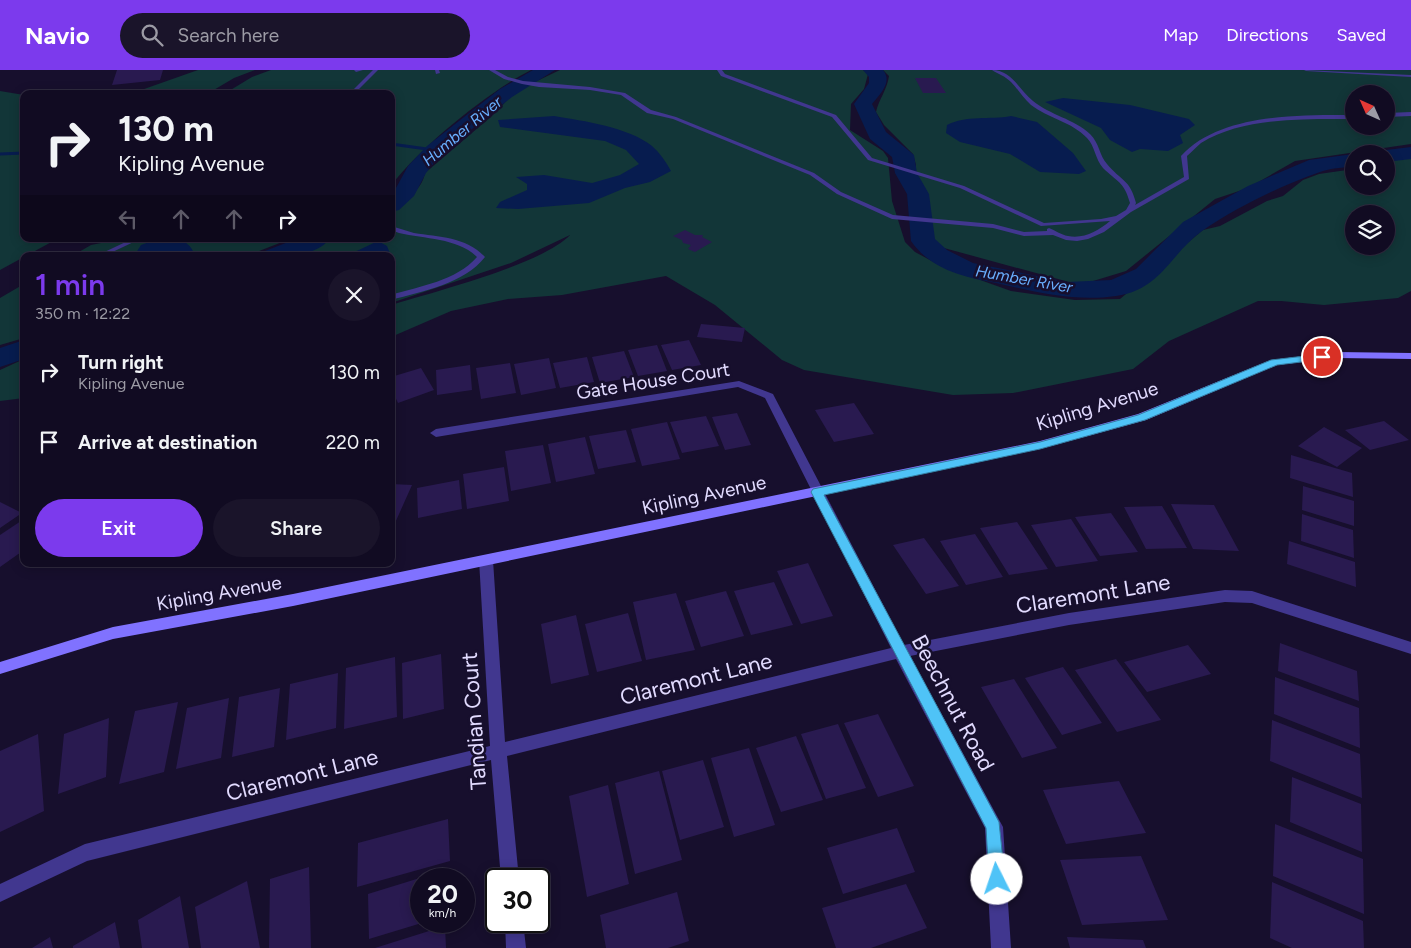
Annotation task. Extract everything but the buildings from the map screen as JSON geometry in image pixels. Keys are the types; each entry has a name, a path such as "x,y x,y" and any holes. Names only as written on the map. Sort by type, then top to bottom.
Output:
{"street":[{"name":"Kipling Avenue","path":"0,668 112,633 293,600 1040,445 1132,420 1275,362 1337,356 1411,356"},
{"name":"Gate House Court","path":"436,433 739,384 769,396 817,492"},
{"name":"Beechnut Road","path":"817,492 994,827 1001,948"},
{"name":"Tandian Court","path":"486,560 498,750 509,868"},
{"name":"Claremont Lane","path":"0,893 85,853 900,652 1069,619 1225,596 1252,598 1411,648"},
{"path":"515,933 516,948"}],"lane":[{"path":"355,90 376,70"},
{"path":"491,70 509,79 553,87 581,88 625,94 651,113 674,118 812,174 839,193 892,217 993,226 1024,234 1054,233 1081,239 1090,237 1128,211 1187,178 1184,156 1190,149 1209,138 1240,126 1272,119 1345,117"},
{"path":"720,70 723,76 834,116 870,159 962,187 1043,224 1054,233"},
{"path":"994,70 1014,80 1036,106 1064,120 1096,144 1102,163 1127,182 1133,203 1128,211"},
{"path":"1306,70 1411,76"},
{"path":"1395,115 1411,114"},
{"path":"1043,224 1101,221 1120,217"},
{"path":"395,229 435,240 466,244 475,249 481,258 476,266 461,274 395,297"},
{"path":"108,252 130,242"}],"green space":[{"path":"198,70 255,70 234,78 214,90 141,90"},
{"path":"271,70 531,70 475,106 437,138 395,181 395,90 231,90 252,77"},
{"path":"560,70 863,70 868,74 864,89 851,104 850,130 883,151 888,158 892,201 905,242 915,252 941,266 1011,291 1075,300 1120,299 1203,230 1220,226 1267,201 1283,196 1303,180 1319,174 1345,170 1345,195 1395,195 1395,160 1411,156 1411,291 1398,298 1324,305 1258,301 1169,341 1133,369 1013,393 953,395 804,370 782,360 715,305 666,276 562,295 508,299 451,311 395,335 395,304 459,285 513,266 556,246 570,235 511,263 395,302 395,252 301,252 324,242 395,242 395,206 417,190 425,173 493,115 516,91"},
{"path":"883,70 1411,70 1411,144 1395,146 1345,145 1345,154 1295,161 1248,188 1215,199 1126,271 1080,285 944,248 923,235 913,180 916,165 913,154 884,125 876,112 887,86 889,76"},
{"path":"0,91 20,94 20,242 51,242 33,252 20,252 20,259 0,270"},
{"path":"106,242 282,242 256,252 79,252 91,245"},
{"path":"20,286 20,339 0,345 0,298"},
{"path":"20,361 20,398 0,401 0,370"}],"water":[{"path":"1063,98 1130,105 1189,119 1195,125 1180,135 1183,143 1168,151 1140,149 1132,152 1110,140 1101,128 1045,102"},
{"path":"554,116 618,129 642,139 658,152 671,171 650,182 625,188 589,203 518,209 496,208 500,202 527,190 527,184 516,177 544,175 592,183 620,175 639,164 626,150 605,141 500,127 498,120"},
{"path":"1011,116 1037,122 1073,153 1086,171 1079,174 1040,172 1010,154 960,142 946,133 947,125 954,122"},
{"path":"150,242 184,242 188,244 193,252 137,252 141,245"},
{"path":"380,242 387,246 389,252 355,252"}],"waterway":[{"name":"Humber River","path":"395,201 406,191 416,171 434,150 506,93 546,70"},
{"name":"Humber River","path":"872,70 878,75 878,83 863,104 877,135 903,155 904,168 918,194 923,241 938,255 965,269 1067,290 1116,288 1145,275 1192,227 1256,191 1317,165 1345,161"},
{"path":"395,145 434,150"},
{"path":"0,154 20,153"},
{"name":"Humber River","path":"1395,155 1411,153"},
{"name":"Humber River","path":"284,252 309,242"},
{"name":"Humber River","path":"0,358 20,350"}],"route":[{"path":"997,879 994,827 817,492 1040,445 1142,417 1275,362 1322,357"}]}
